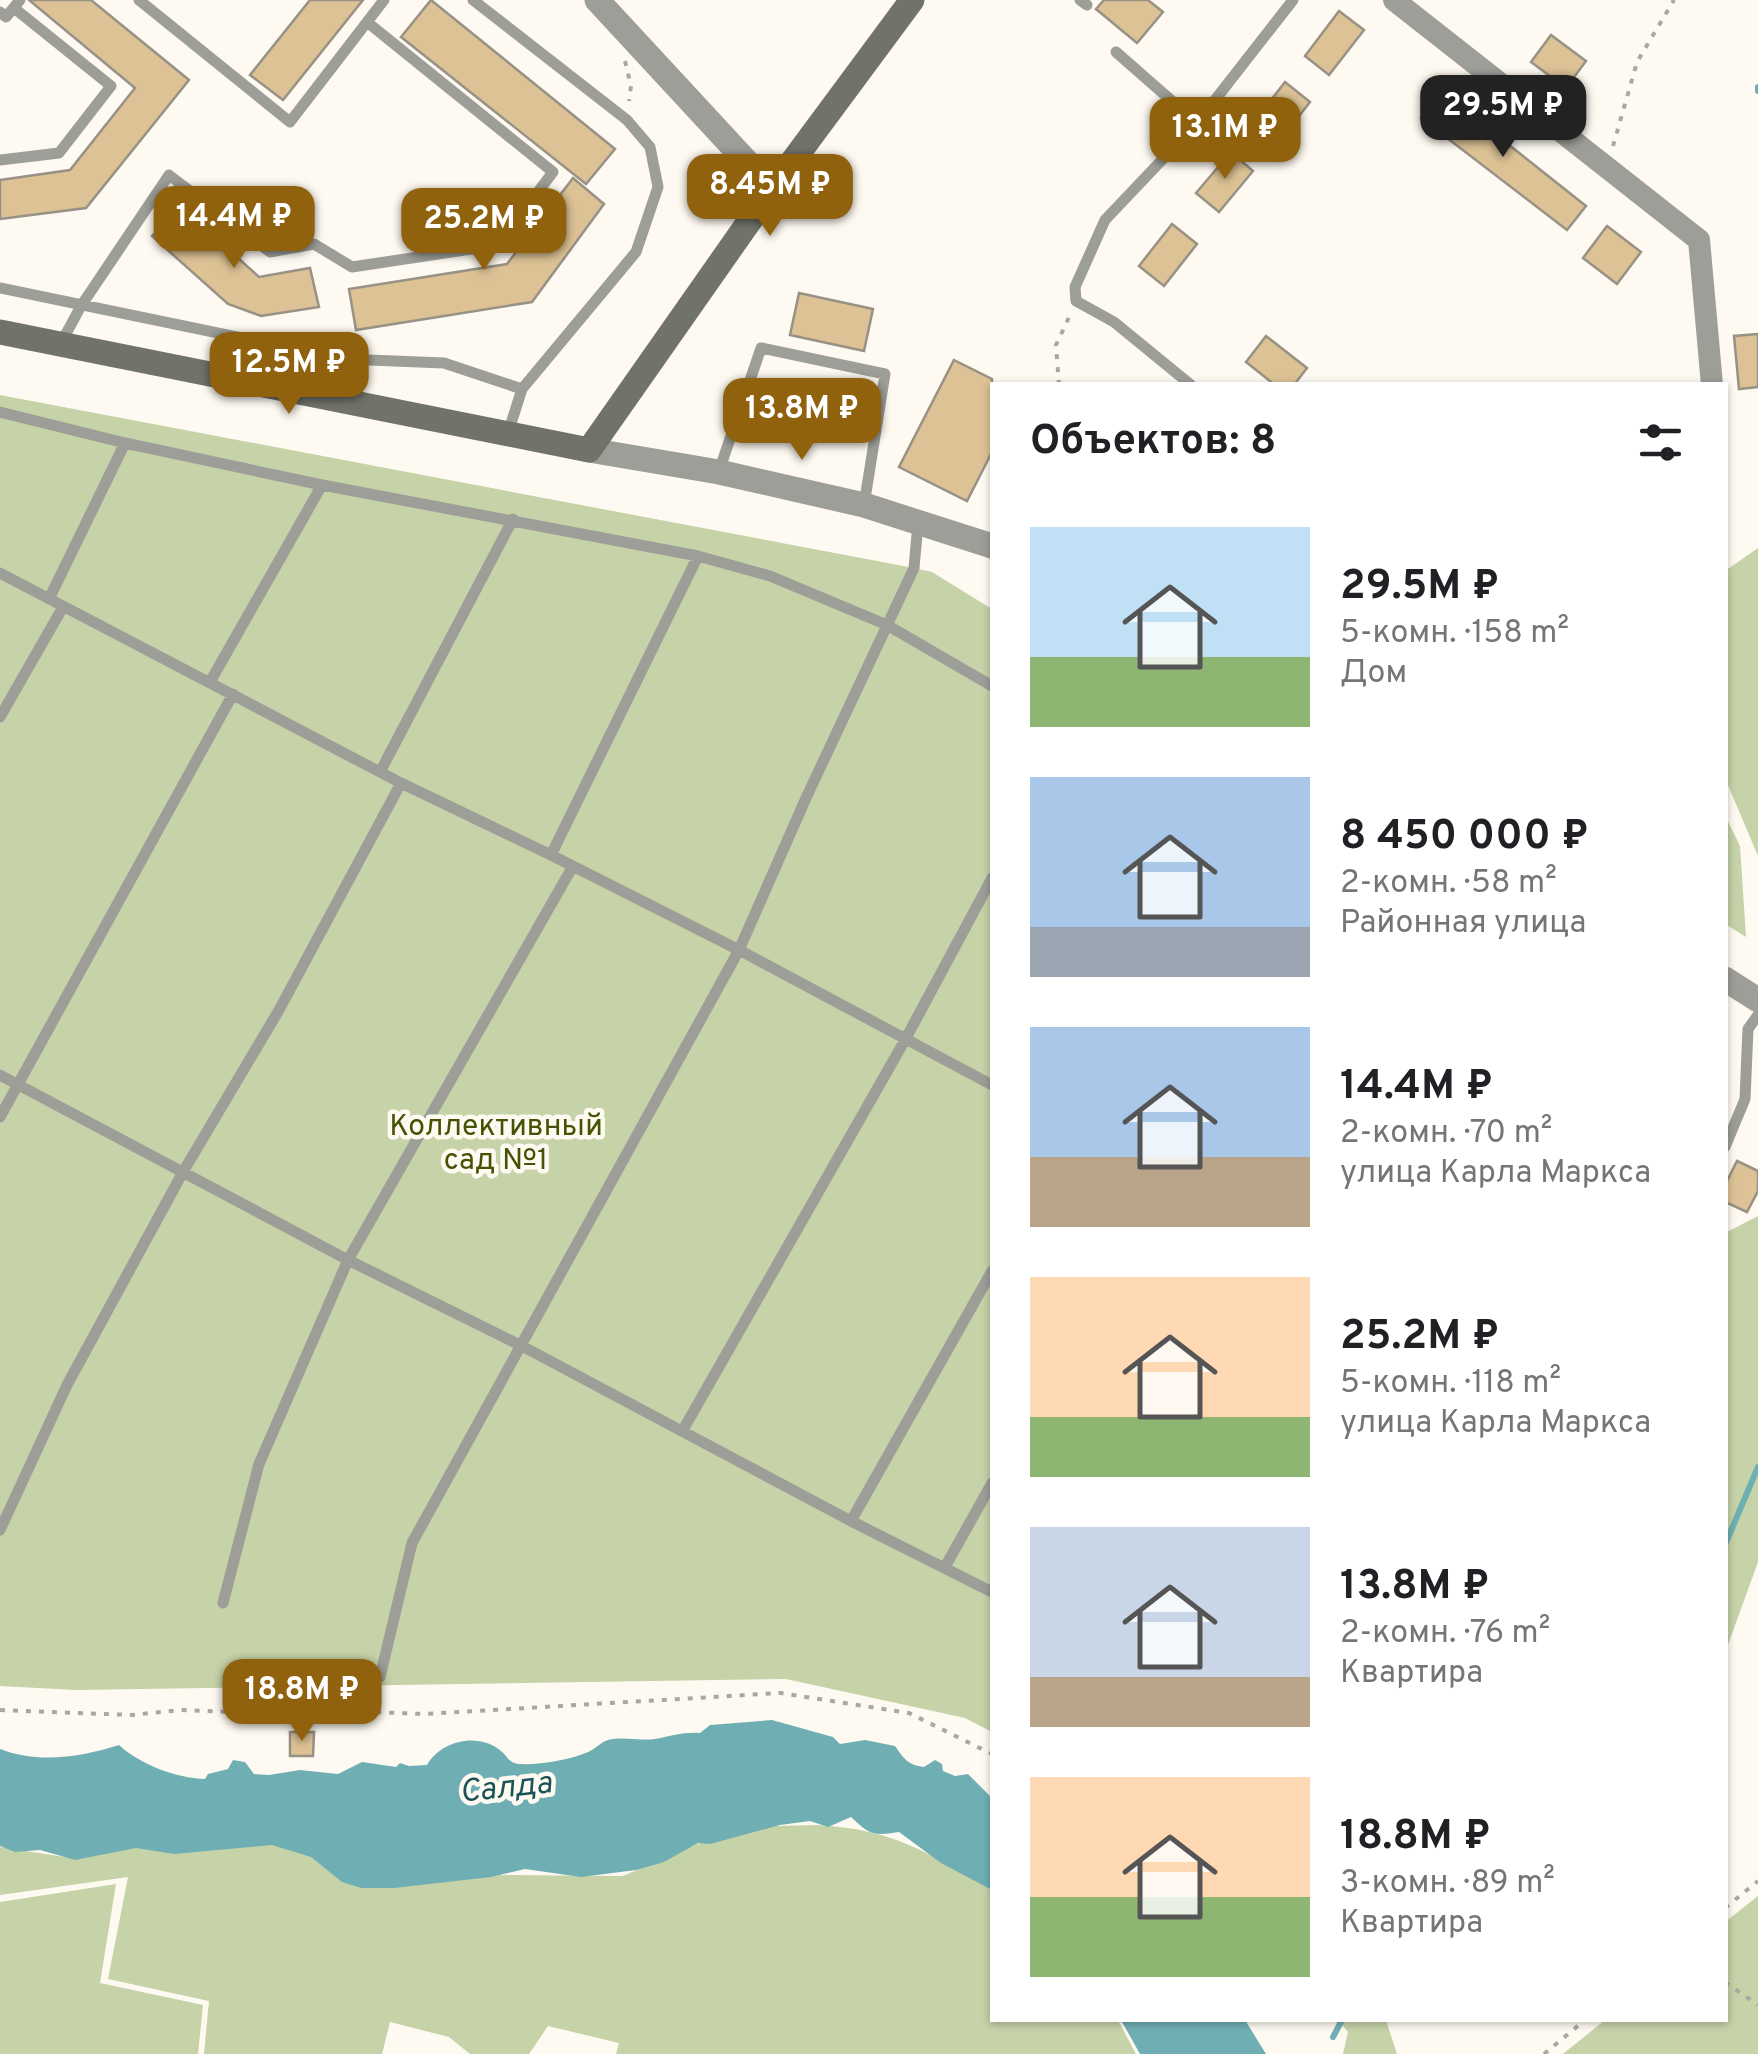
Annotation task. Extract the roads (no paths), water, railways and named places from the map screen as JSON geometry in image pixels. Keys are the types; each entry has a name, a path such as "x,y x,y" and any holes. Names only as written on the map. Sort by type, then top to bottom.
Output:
{"main road":[{"path":"0,332 589,450 772,189 912,0"}],"street":[{"path":"598,0 772,189"},
{"path":"1394,0 1699,240 1712,382"},
{"path":"589,450 719,472 864,505 990,542"},
{"path":"1728,981 1758,1000"}],"lane":[{"path":"138,0 290,122 384,0"},
{"path":"473,0 626,120 650,147 658,186 636,252 522,389 508,433"},
{"path":"1186,382 1114,322 1076,301 1075,287 1105,220 1197,122 1293,0"},
{"path":"0,12 6,16 17,4 111,86 58,153 0,160"},
{"path":"60,344 80,306 169,174 270,252 314,244 352,267 498,246 553,172 367,22"},
{"path":"1116,52 1197,122"},
{"path":"0,288 344,358 444,363 522,389"},
{"path":"719,472 761,348 885,374 864,505"},
{"path":"0,412 322,485 698,556 770,576 886,625 990,685"},
{"path":"48,600 126,443"},
{"path":"210,682 322,485"},
{"path":"380,772 513,519"},
{"path":"380,1677 412,1542 739,950 914,568 918,523"},
{"path":"551,855 698,556"},
{"path":"0,573 401,783 739,950 990,1084"},
{"path":"0,717 63,607"},
{"path":"0,1117 232,694"},
{"path":"0,1530 67,1385 183,1172 280,1010 401,783"},
{"path":"223,1603 259,1464 348,1260 573,866"},
{"path":"683,1430 905,1040 990,882"},
{"path":"1728,1140 1745,1099 1748,1029 1758,1015"},
{"path":"0,1075 348,1260 520,1345 990,1591"},
{"path":"852,1521 990,1276"},
{"path":"945,1567 990,1488"}],"water":[{"name":"Салда","path":"772,1720 833,1737 840,1744 865,1740 895,1746 914,1765 924,1767 935,1760 942,1764 943,1771 955,1776 968,1774 990,1796 990,1889 941,1863 899,1832 872,1833 851,1817 828,1827 810,1821 710,1844 698,1843 664,1862 636,1870 581,1877 525,1869 491,1877 394,1888 361,1888 342,1882 311,1857 272,1845 174,1854 136,1848 75,1860 40,1850 15,1852 0,1846 0,1749 60,1757 119,1745 159,1769 205,1779 208,1774 228,1769 233,1760 245,1762 254,1774 269,1775 300,1770 338,1774 362,1762 396,1767 400,1763 427,1765 441,1750 472,1740 492,1745 516,1763 545,1763 581,1755 613,1739 700,1733 710,1725"},
{"path":"1122,2022 1246,2022 1266,2054 1140,2054"}],"waterway":[{"path":"1728,1538 1758,1467"},
{"path":"1333,2037 1341,2022"}],"park label":[{"name":"Коллективный сад №1","path":"496,1144"}]}
